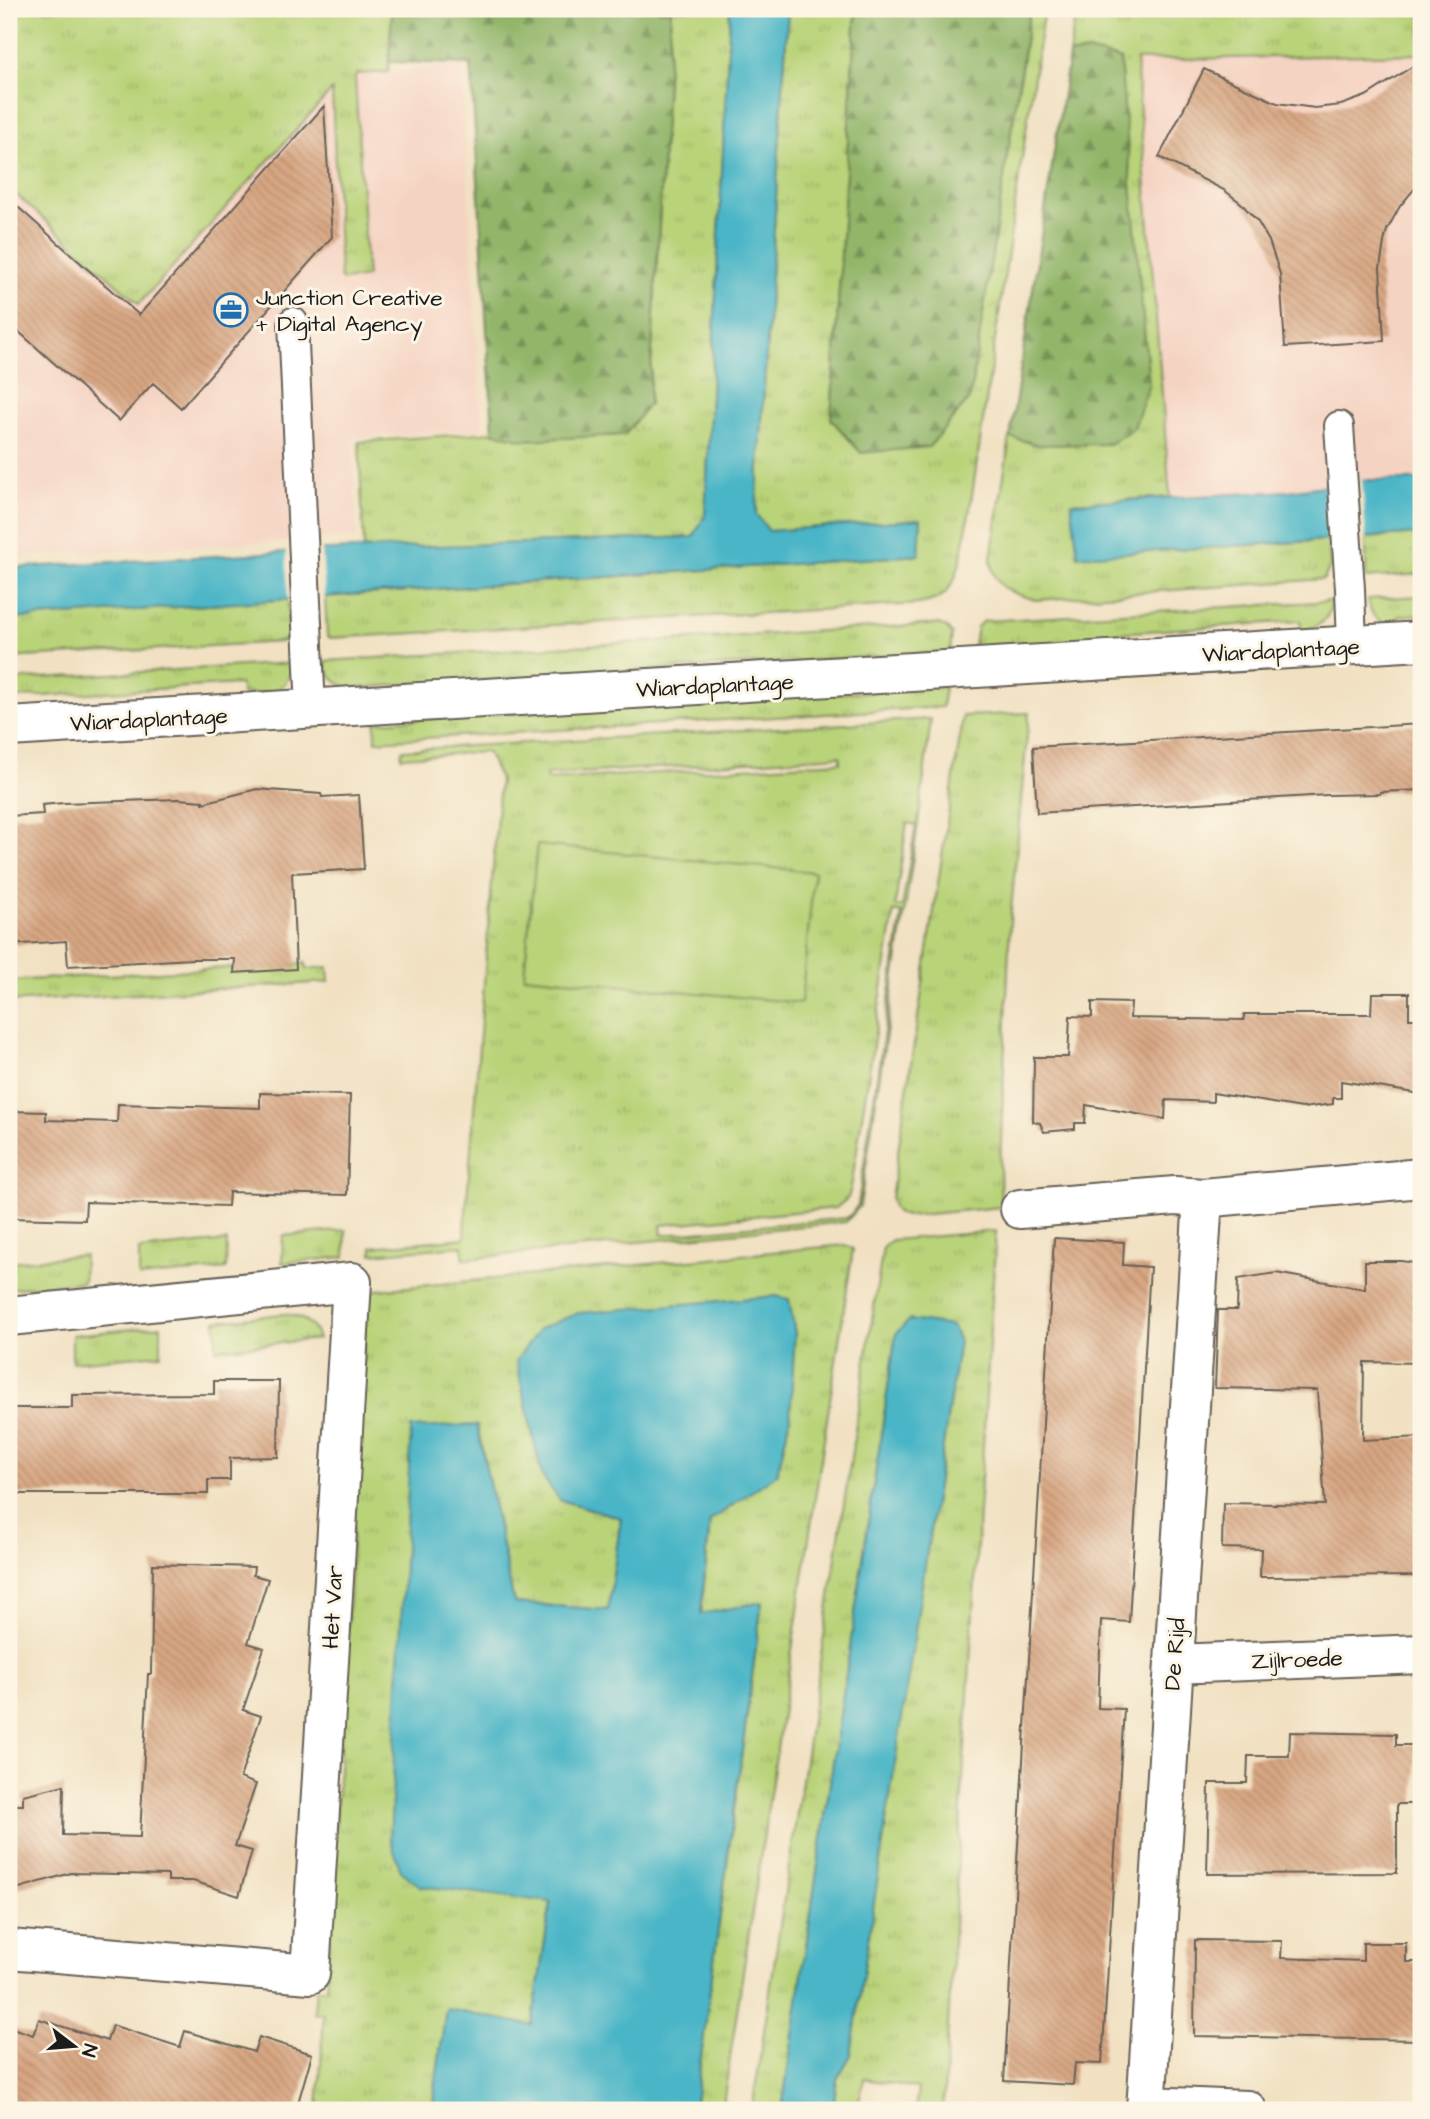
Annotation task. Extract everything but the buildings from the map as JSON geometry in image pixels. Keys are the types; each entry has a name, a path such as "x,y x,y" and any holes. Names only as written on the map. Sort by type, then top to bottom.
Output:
{"street":[{"name":"Wiardaplantage","path":"9,727 1421,641"},
{"path":"1020,1209 1175,1196 1203,1198 1421,1178"},
{"name":"De Rijd","path":"1147,2108 1203,1198"},
{"name":"Het Var","path":"9,1316 352,1282 310,1974 9,1949"},
{"name":"Zijlroede","path":"1174,1664 1421,1654"},
{"path":"1147,2108 1247,2110"}],"lane":[{"path":"293,322 311,710"},
{"path":"1339,426 1352,645"}],"shaded area":[{"path":"1421,54 1421,480 1363,480 1289,491 1170,497 1135,60"},
{"path":"461,66 482,429 352,438 357,537 9,557 9,117 330,98 330,75"}],"green space":[{"path":"9,9 392,9 388,72 357,74 355,77 367,277 343,280 340,277 332,90 139,304 9,188"},
{"path":"392,9 671,9 649,404 625,435 524,440 493,432 471,64 389,62"},
{"path":"671,9 730,9 705,516 693,537 364,549 359,442 493,432 524,440 649,404"},
{"path":"788,9 856,9 831,419 1013,124 1030,9 1044,9 970,509 959,567 950,587 938,598 918,604 331,638 327,636 325,597 919,555 921,519 769,531 756,514"},
{"path":"856,9 1030,9 970,398 929,447 861,453 831,419"},
{"path":"1076,9 1421,9 1421,54 1136,60 1170,497 1072,503 1078,556 1329,540 1330,566 1324,579 1036,600 1011,592 995,577 991,558 1010,437 1038,445 1088,51 1069,55"},
{"path":"1088,51 1120,59 1149,384 1134,428 1109,444 1038,445 1010,437 1069,55"},
{"path":"1421,534 1421,574 1366,578 1366,538"},
{"path":"1421,596 1421,614 1399,616 1399,626 1387,624 1374,616 1368,599"},
{"path":"288,599 289,635 286,640 280,642 9,658 9,619"},
{"path":"1332,601 1323,622 1302,631 1300,621 1118,633 1117,642 973,650 977,627 983,621"},
{"path":"939,624 952,634 950,652 351,688 334,679 325,661"},
{"path":"292,663 287,681 282,687 260,693 242,694 240,684 9,698 9,680"},
{"path":"945,687 942,707 376,741 375,722"},
{"path":"1029,713 1010,922 1000,1167 1001,1207 908,1216 895,1211 891,1198 963,716"},
{"path":"931,719 918,824 860,1206 846,1222 464,1259 462,1246 372,1254 372,1247 464,1238 500,779 487,752 401,757 402,750","holes":["840,756 840,762 547,780 546,775","907,823 916,825 902,907 895,906","894,911 902,913 858,1204 851,1215 846,1218 662,1235 661,1225 836,1208 848,1198"]},
{"path":"537,845 814,872 801,1003 524,976"},
{"path":"306,963 306,969 328,967 329,982 9,1002 9,981"},
{"path":"346,1230 345,1257 282,1263 283,1236"},
{"path":"996,1231 943,2110 915,2110 918,2088 864,2079 857,2110 833,2110 837,2079 851,2054 896,1333 782,2110 752,2110 883,1247 892,1240"},
{"path":"227,1241 226,1269 139,1277 139,1250"},
{"path":"845,1245 853,1249 722,2110 694,2110 762,1603 701,1615 710,1521 776,1474 560,1500 621,1518 608,1610 514,1603 477,1425 420,1886 551,1901 532,2026 446,2009 432,2110 318,2110 324,2014 314,2013 316,1989 326,1989 367,1291"},
{"path":"84,1255 83,1282 9,1289 9,1262"},
{"path":"282,1314 309,1323 318,1339 216,1349 216,1321"},
{"path":"161,1326 161,1354 72,1362 72,1335"}],"water":[{"path":"730,9 788,9 756,514 769,531 921,519 919,555 9,619 9,568 300,551 693,537 705,516"},
{"path":"1363,480 1421,480 1421,534 1078,556 1071,503 1289,491"},
{"path":"776,1296 789,1299 795,1333 790,1420 777,1474 710,1521 701,1614 762,1602 694,2110 432,2110 446,2009 532,2025 551,1902 420,1886 401,1871 390,1839 411,1428 477,1425 514,1603 608,1610 621,1518 560,1500 542,1476 516,1361 539,1329 578,1313"},
{"path":"910,1320 952,1326 959,1341 851,2055 837,2079 833,2110 782,2110 896,1333"}],"pier":[{"path":"1362,477 1366,541 1329,544 1325,482"},
{"path":"322,547 325,601 288,603 286,548"}],"place":[{"name":"Junction Creative + Digital Agency","path":"231,310"}]}
